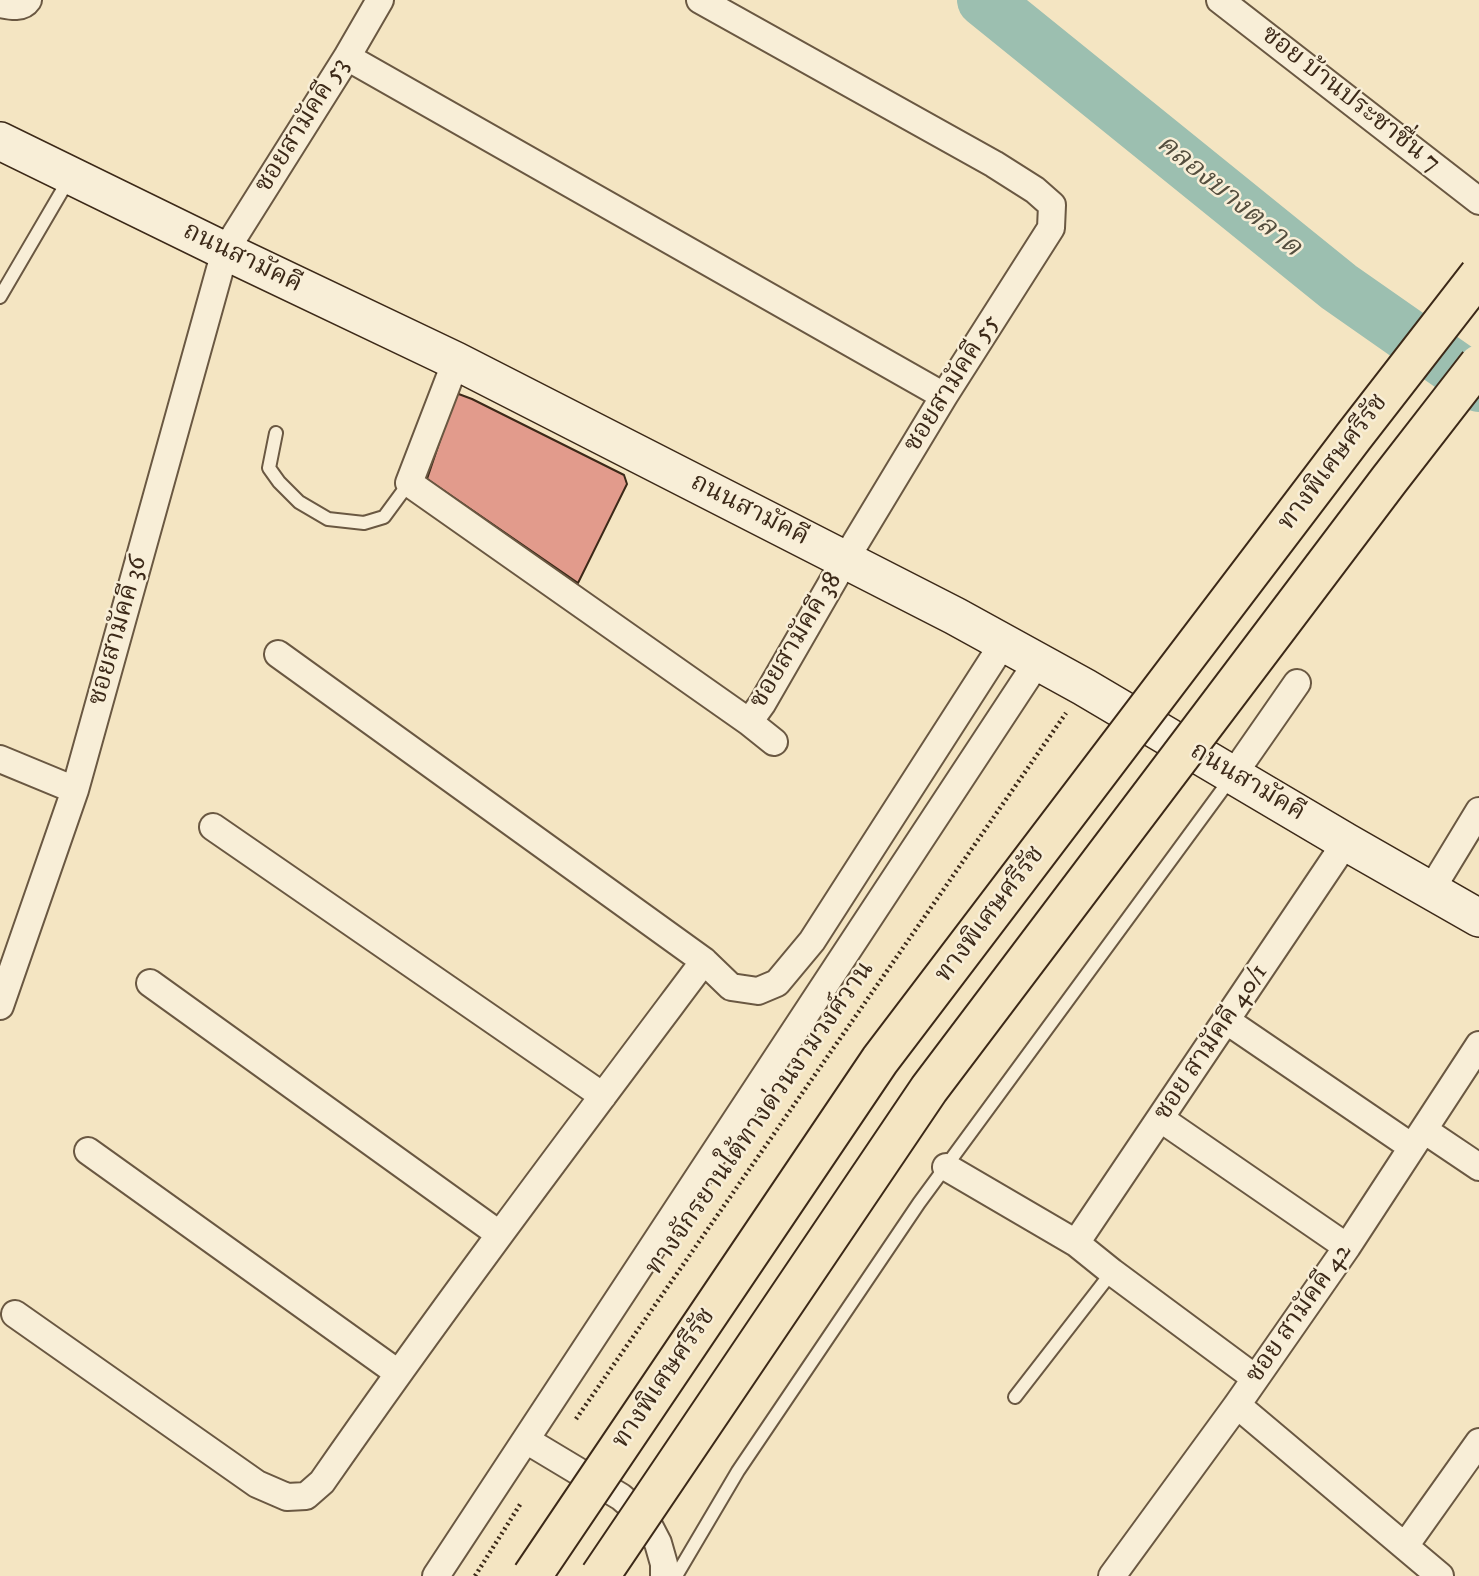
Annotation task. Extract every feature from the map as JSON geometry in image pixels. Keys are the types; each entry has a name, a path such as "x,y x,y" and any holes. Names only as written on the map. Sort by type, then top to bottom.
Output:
{"highway":[{"name":"ทางพิเศษศรีรัช","path":"532,1576 880,1060 1479,275"},
{"name":"ทางพิเศษศรีรัช","path":"600,1576 929,1090 1479,364"}],"main road":[{"name":"ถนนสามัคคี","path":"0,141 456,361 1003,642 1479,918"}],"street":[{"path":"0,4 21,6 28,0"},
{"name":"ซอยสามัคคี 53","path":"225,251 380,0"},
{"name":"ซอยสามัคคี 55","path":"700,0 994,164 1035,190 1052,205 1051,228 944,396 845,560"},
{"name":"ซอย บ้านประชาชื่น 7","path":"1220,0 1479,201"},
{"path":"346,57 944,396"},
{"name":"ซอยสามัคคี 36","path":"0,1006 75,790 225,251"},
{"path":"456,361 409,483 774,742"},
{"name":"ซอยสามัคคี 38","path":"749,722 845,560"},
{"path":"278,654 705,961 731,987 758,991 777,983 812,941 1003,642"},
{"path":"436,1576 1038,661"},
{"path":"1233,775 1297,683"},
{"path":"0,759 75,790"},
{"path":"1431,890 1479,811"},
{"path":"213,827 603,1096"},
{"name":"ซอย สามัคคี 40/1","path":"1076,1243 1346,842"},
{"path":"15,1314 257,1484 287,1497 306,1496 322,1482 499,1234 705,961"},
{"path":"150,983 499,1234"},
{"path":"1227,1021 1418,1139 1479,1167"},
{"name":"ซอย สามัคคี 42","path":"1112,1576 1237,1405 1347,1247 1479,1045"},
{"path":"1161,1119 1347,1247"},
{"path":"88,1151 398,1373"},
{"path":"946,1167 1076,1243 1255,1378"},
{"path":"1237,1405 1440,1576"},
{"path":"526,1440 621,1497 645,1518 658,1543 664,1564 664,1576"},
{"path":"1405,1546 1479,1442"}],"lane":[{"path":"0,298 71,176"},
{"path":"276,433 269,468 299,502 328,519 364,523 384,517 409,483"},
{"path":"676,1576 737,1471 919,1203 1233,775"},
{"path":"1015,1397 1112,1272"}],"path":[{"name":"ทางจักรยานใต้ทางด่วนงามวงศ์วาน","path":"551,1455 1084,687"},
{"path":"475,1576 523,1499"}],"building":[{"path":"456,393 624,475 627,484 578,583 427,479"}],"waterway":[{"name":"คลองบางตลาด","path":"984,0 1339,287 1479,385"}]}
